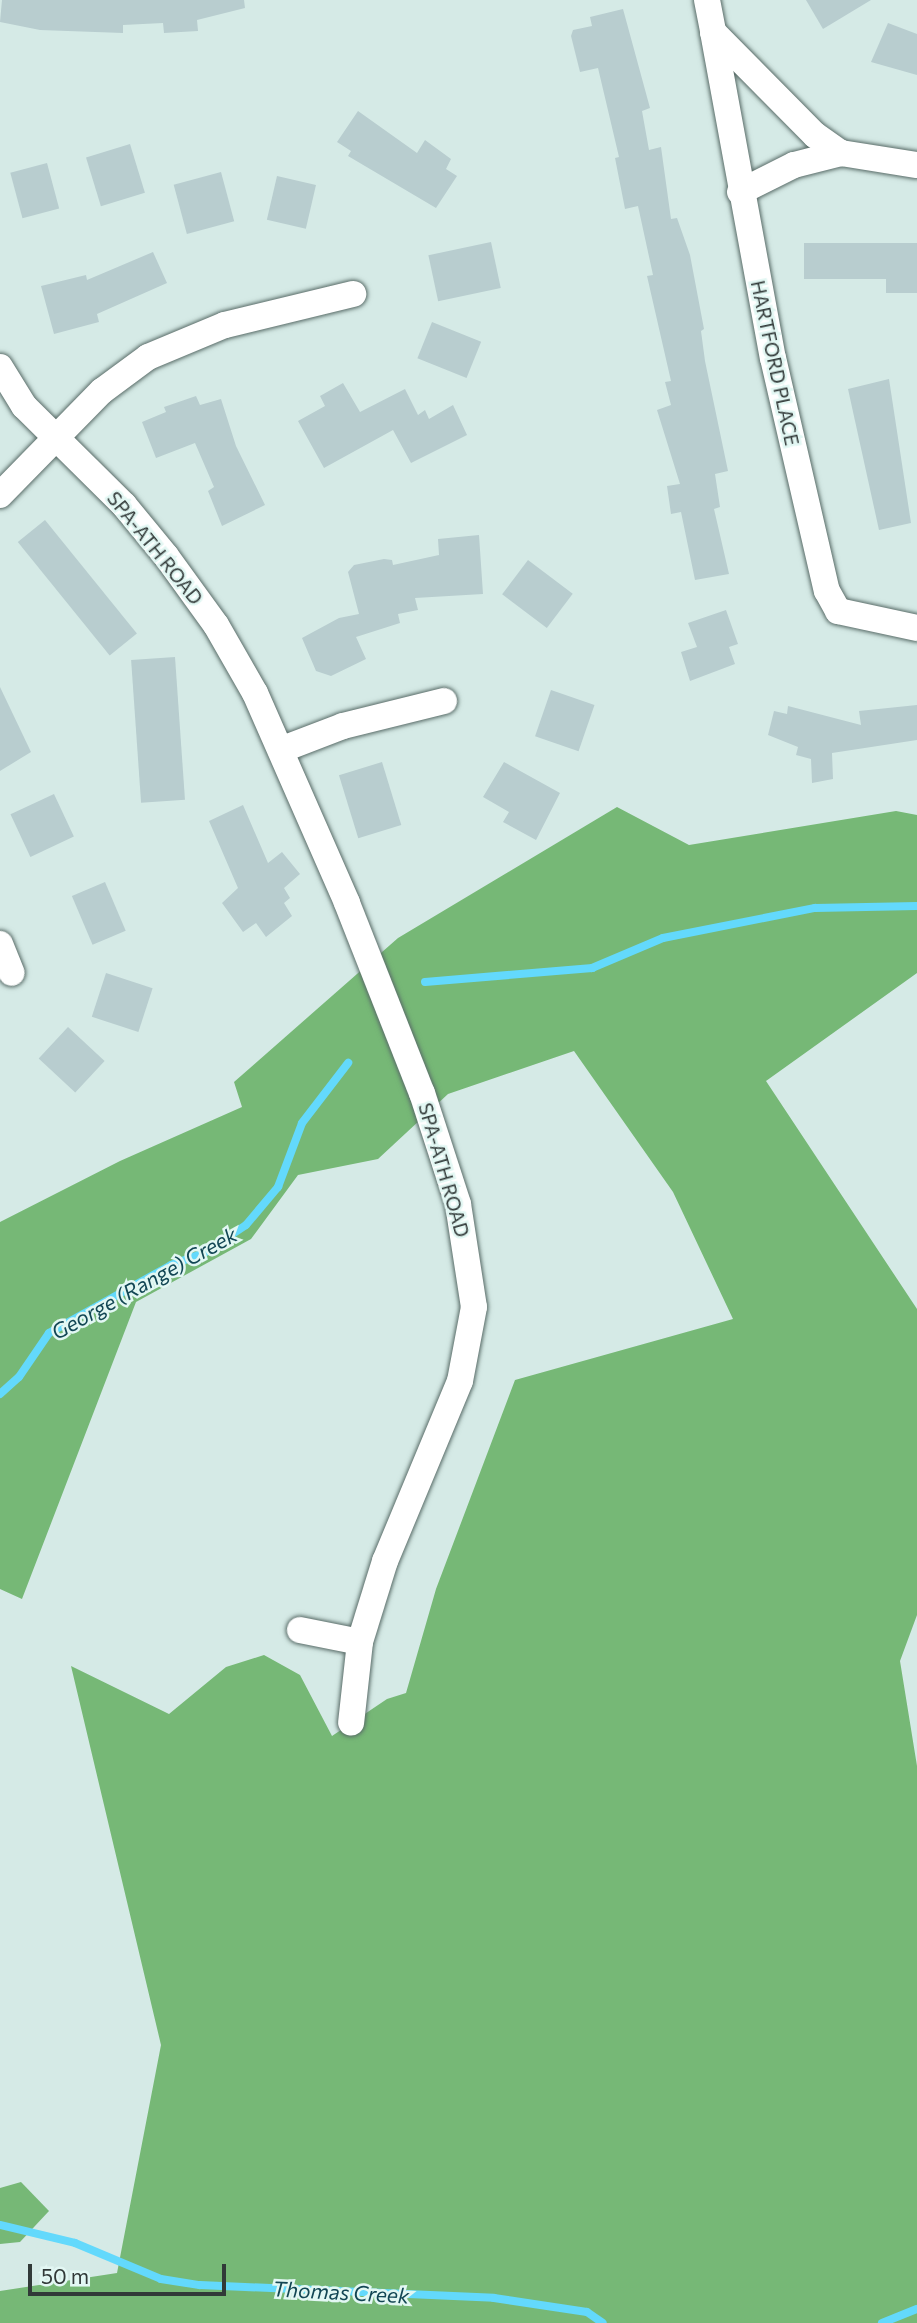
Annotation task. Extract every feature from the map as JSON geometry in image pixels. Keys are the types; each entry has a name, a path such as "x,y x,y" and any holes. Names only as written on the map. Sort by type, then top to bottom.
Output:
{"street":[{"name":"HARTFORD PLACE","path":"708,0 740,192 772,358 827,591 838,611 917,628"},
{"path":"713,32 788,112 841,153"},
{"path":"740,192 793,165 841,153 917,165"},
{"path":"0,495 102,391 148,357 188,338 353,294"},
{"name":"SPA-ATH ROAD","path":"0,367 24,406 124,505 173,565 216,625 283,750 422,1093 458,1204 474,1307 460,1381 385,1561 360,1642 351,1723"},
{"path":"283,750 343,726 444,701"},
{"path":"0,944 12,973"},
{"path":"300,1630 360,1642"}],"green space":[{"path":"617,807 689,845 896,811 917,815 917,973 766,1081 917,1309 917,1615 900,1661 917,1766 917,2323 0,2323 0,2291 117,2273 161,2045 71,1666 169,1714 226,1667 264,1655 300,1675 332,1736 387,1699 406,1693 436,1589 515,1380 733,1319 673,1192 574,1051 448,1094 378,1159 298,1175 251,1239 136,1302 22,1599 0,1589 0,1222 120,1161 242,1107 234,1082 398,938"},
{"path":"21,2182 49,2211 20,2242 0,2244 0,2188"}],"building":[{"path":"2,0 244,0 245,8 197,20 198,31 164,33 163,23 123,25 123,33 40,30 0,22"},
{"path":"806,0 871,0 823,29"},
{"path":"623,9 650,108 642,111 649,150 661,147 671,219 677,218 690,255 704,329 701,331 705,361 728,471 715,474 720,507 714,509 729,574 695,580 681,512 671,514 667,486 680,484 657,410 671,405 665,382 671,381 647,276 653,275 638,206 625,209 615,158 619,157 598,68 580,72 571,36 573,30 592,26 590,17"},
{"path":"888,23 917,34 917,75 871,62"},
{"path":"358,111 417,153 425,140 451,159 446,169 457,176 436,208 348,156 351,151 337,142"},
{"path":"130,144 145,193 101,206 86,157"},
{"path":"47,163 59,208 22,218 10,173"},
{"path":"221,172 234,221 187,234 174,185"},
{"path":"277,176 316,185 306,229 267,220"},
{"path":"491,242 501,288 438,301 428,255"},
{"path":"804,243 917,243 917,293 886,293 886,279 804,279"},
{"path":"153,252 167,283 97,314 99,322 54,334 41,286 86,275 87,280"},
{"path":"432,322 481,342 467,378 417,358"},
{"path":"889,379 911,523 879,530 848,389"},
{"path":"343,383 360,412 405,389 418,415 425,410 429,419 453,405 467,435 411,463 393,430 324,468 298,421 325,406 320,396"},
{"path":"196,396 200,405 221,399 236,446 265,505 222,526 208,491 214,487 195,443 156,458 142,422 166,412 164,407"},
{"path":"45,520 137,633 110,655 18,542"},
{"path":"479,535 483,594 415,598 418,610 398,614 400,623 356,637 366,659 331,676 316,671 302,638 339,618 359,614 348,572 354,565 384,559 392,560 393,565 439,555 438,539"},
{"path":"528,560 573,594 547,628 502,594"},
{"path":"726,610 738,644 729,647 735,664 690,681 681,652 697,647 688,623"},
{"path":"175,657 185,800 141,803 131,660"},
{"path":"0,687 31,752 0,771"},
{"path":"551,690 594,705 579,751 535,736"},
{"path":"917,705 917,740 832,753 833,779 812,783 811,759 796,755 798,747 768,735 774,711 787,714 788,706 861,725 859,711"},
{"path":"382,762 401,825 358,838 339,775"},
{"path":"504,762 560,793 536,840 503,822 509,812 483,797"},
{"path":"54,794 74,837 30,857 10,814"},
{"path":"243,805 268,863 282,852 300,874 284,888 290,898 284,903 292,916 266,937 256,923 243,932 222,903 238,888 209,821"},
{"path":"105,882 126,931 93,945 72,896"},
{"path":"106,973 153,988 138,1032 92,1017"},
{"path":"68,1027 105,1061 75,1093 39,1058"}],"waterway":[{"name":"George (Range) Creek","path":"425,982 592,968 663,938 815,908 917,906"},
{"name":"George (Range) Creek","path":"0,1394 19,1377 49,1333 171,1265 204,1253 246,1225 278,1187 302,1123 348,1063"},
{"name":"Thomas Creek","path":"0,2225 75,2243 161,2279 200,2285 494,2298 587,2312 603,2323"},
{"name":"Thomas Creek","path":"882,2323 917,2309"}]}
